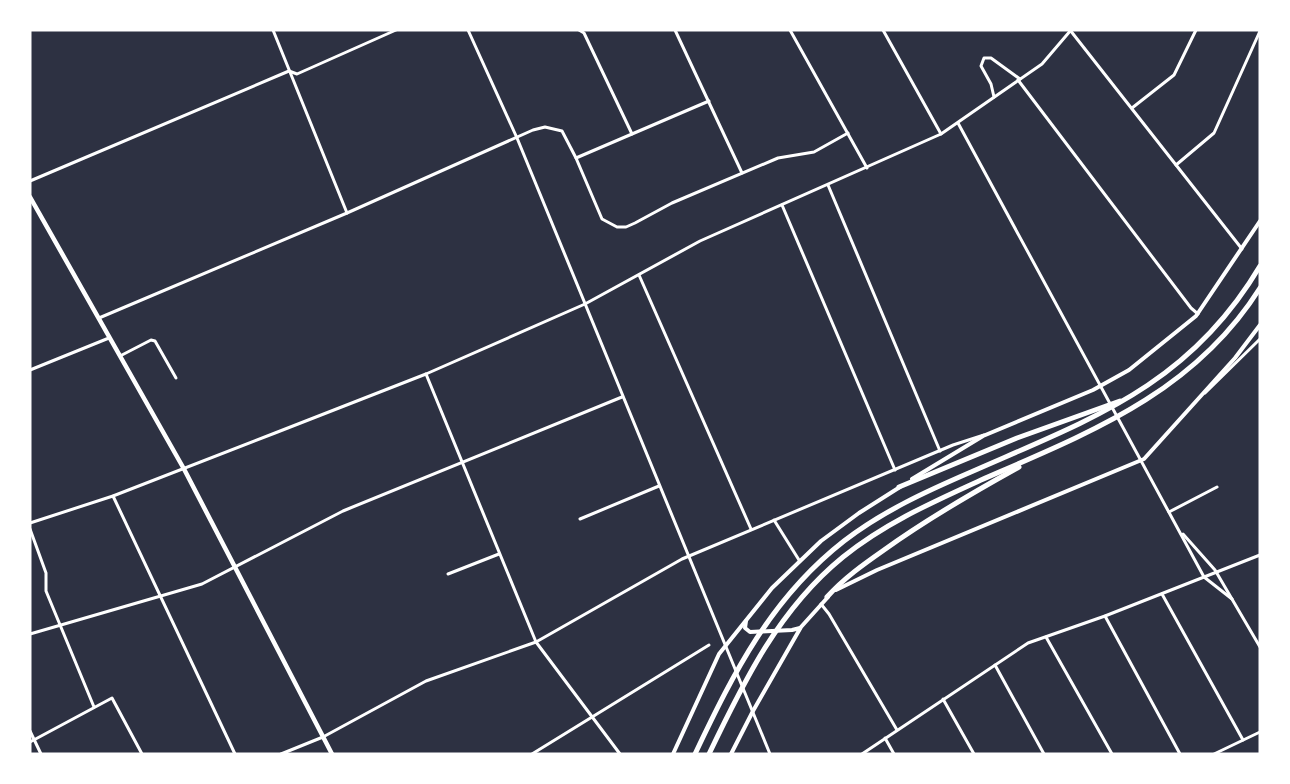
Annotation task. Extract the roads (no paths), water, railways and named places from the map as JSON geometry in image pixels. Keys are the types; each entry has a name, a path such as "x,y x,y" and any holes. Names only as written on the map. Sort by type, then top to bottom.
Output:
{"highway":[{"path":"695,754 733,675 763,626 800,581 843,542 874,520 907,501 1082,423 1133,396 1171,369 1206,337 1237,301 1260,266"},
{"path":"709,754 740,689 764,648 791,610 836,563 873,535 914,511 1119,418 1174,382 1216,344 1260,288"},
{"path":"899,487 1017,438 1133,396"},
{"path":"827,597 852,573 925,522 958,501 1051,450"}],"main road":[{"path":"30,197 184,469 332,754"},
{"path":"673,754 725,645 772,588 799,560 852,518 988,433 1101,386 1129,370 1198,314 1260,221"},
{"path":"731,754 801,627 827,597 844,585 877,570 1142,461 1240,352 1260,325"},
{"path":"750,615 745,626 750,632 795,630 801,627"}],"street":[{"path":"273,30 347,213"},
{"path":"30,181 289,71 297,74 396,30"},
{"path":"468,30 517,138 770,754"},
{"path":"579,30 584,33 632,134"},
{"path":"675,30 742,173"},
{"path":"790,30 867,168"},
{"path":"883,30 941,134"},
{"path":"30,523 113,496 426,374 585,304 700,241 941,134 1049,57 1071,30 1242,249"},
{"path":"1132,108 1173,75 1196,30"},
{"path":"1176,165 1214,133 1260,32"},
{"path":"994,97 991,84 982,70 981,63 984,58 992,58 1019,80 1191,309 1198,314"},
{"path":"576,158 709,101"},
{"path":"958,123 1124,427 1194,561 1204,577 1232,599"},
{"path":"99,318 347,213 539,128 554,128 562,131 602,219 617,227 626,227 672,203 778,159 814,152 848,133"},
{"path":"828,185 940,451"},
{"path":"782,205 895,470"},
{"path":"639,275 751,529"},
{"path":"30,370 110,338"},
{"path":"1193,405 1260,339"},
{"path":"120,356 151,340 155,341 176,378"},
{"path":"426,374 536,642 620,754"},
{"path":"30,634 202,584 343,512 622,397"},
{"path":"281,754 323,737 426,681 536,642 688,556 988,433"},
{"path":"580,519 659,486"},
{"path":"1169,512 1217,487"},
{"path":"113,496 235,754"},
{"path":"774,520 799,560"},
{"path":"1176,526 1217,572 1260,647"},
{"path":"30,529 46,573 46,591 94,707"},
{"path":"448,574 500,553"},
{"path":"1194,561 1201,555"},
{"path":"862,754 1028,643 1105,616 1260,555"},
{"path":"1162,594 1243,740"},
{"path":"821,604 897,730"},
{"path":"1105,616 1180,754"},
{"path":"1047,637 1112,754"},
{"path":"532,754 709,645"},
{"path":"995,665 1044,754"},
{"path":"32,741 112,698 142,754"},
{"path":"943,699 974,754"},
{"path":"30,731 32,741 41,754"},
{"path":"1214,754 1260,732"},
{"path":"885,738 894,754"}]}
